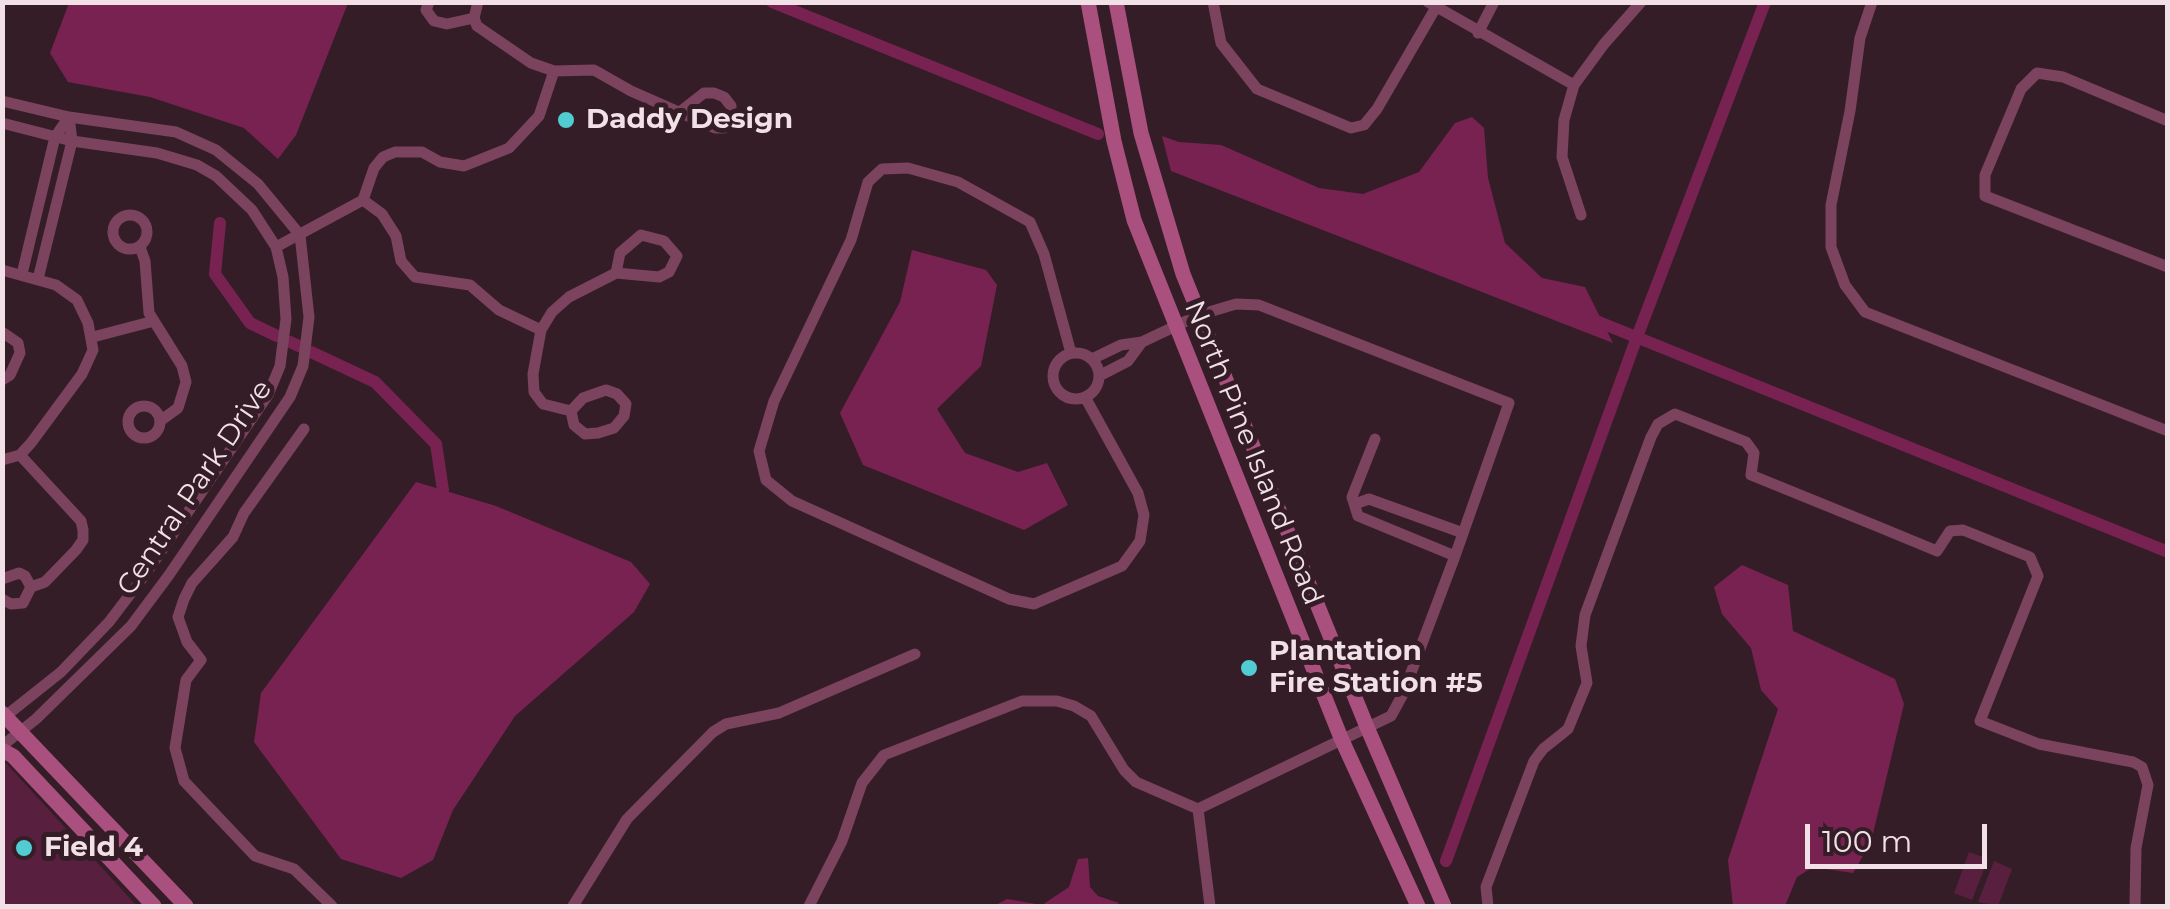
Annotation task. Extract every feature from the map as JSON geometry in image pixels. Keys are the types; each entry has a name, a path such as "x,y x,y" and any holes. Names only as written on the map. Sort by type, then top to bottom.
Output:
{"main road":[{"name":"North Pine Island Road","path":"1088,2 1114,141 1134,220 1342,738 1418,906"},
{"name":"North Pine Island Road","path":"1116,2 1141,133 1165,218 1199,314 1444,906"},
{"path":"3,716 186,906"},
{"path":"2,748 154,906"}],"street":[{"path":"429,2 426,10 434,22 447,24 474,18"},
{"path":"478,2 474,18 477,26 530,63 554,70 594,70 631,91 681,111"},
{"path":"1213,2 1221,44 1257,89 1351,128 1364,125 1377,110 1431,6 1574,85"},
{"path":"1478,34 1494,2"},
{"path":"1581,215 1562,157 1564,120 1574,85 1640,2"},
{"path":"1872,2 1860,38 1850,111 1830,205 1830,247 1845,285 1865,312 2168,431"},
{"path":"276,248 364,200 374,168 384,157 396,152 422,152 440,162 464,166 509,148 539,116 554,70"},
{"path":"2168,121 2063,77 2037,73 2021,89 1986,175 1985,196 2168,267"},
{"path":"2,100 69,117 176,132 216,150 258,184 300,235"},
{"path":"22,274 55,137 69,117"},
{"path":"38,279 72,141 69,117"},
{"name":"Central Park Drive","path":"2,122 72,141 157,153 216,176 252,210 276,248 284,277 286,318 280,366 268,396 109,622 61,672 3,716"},
{"path":"1071,353 1044,254 1030,222 958,182 908,168 882,169 868,182 850,240 774,401 759,451 766,480 792,502 1009,599 1034,604 1122,566 1140,541 1144,515 1138,493 1086,397"},
{"path":"364,200 382,214 396,236 401,261 415,277 470,286 499,310 541,330"},
{"name":"Central Park Drive","path":"2,748 131,626 290,397 303,366 309,317 300,235"},
{"path":"571,411 543,404 534,392 533,374 541,330 552,312 570,297 616,273 659,277 669,272 677,256 664,241 642,235 626,245 616,273"},
{"path":"140,246 149,313 182,366 186,382 178,408 160,421"},
{"path":"2,270 56,285 76,300 93,338 93,350 82,374 20,455 2,460"},
{"path":"810,906 842,842 862,783 884,755 1022,701 1057,701 1092,716 1124,770 1136,782 1198,809 1391,716 1403,694 1509,402 1259,305 1236,304 1199,314 1142,342 1092,359 1071,353 1054,368 1058,390 1070,398 1086,397 1096,387 1099,376 1092,359"},
{"path":"93,338 154,321"},
{"path":"2,332 18,342 20,353 10,375 2,380"},
{"path":"1099,376 1128,361 1142,342"},
{"path":"606,390 626,404 624,416 614,428 598,434 584,434 574,425 571,411 584,398 606,390"},
{"path":"1488,906 1486,887 1534,761 1568,729 1587,683 1581,646 1586,615 1651,437 1665,417 1684,416 1746,442 1754,452 1751,475 1937,550 1950,531 1963,530 2030,556 2038,576 1980,722 2039,744 2142,767 2148,785 2136,848 2136,906"},
{"path":"304,430 244,513 233,538 192,582 184,599 178,618 187,642 201,660 186,680 175,748 184,782 255,856 294,868 332,906"},
{"path":"1375,439 1352,497 1358,516 1455,556"},
{"path":"20,455 80,521 83,530 76,550 45,582 31,587"},
{"path":"1355,504 1369,499 1463,533"},
{"path":"2,579 20,573 31,587 23,603 11,604 2,598"},
{"path":"573,906 627,819 713,732 726,724 779,713 916,654"},
{"path":"1198,809 1210,906"}],"shaded area":[{"path":"70,2 348,3 296,135 278,159 244,128 150,97 68,82 50,53"},
{"path":"1472,117 1484,128 1488,178 1505,243 1542,278 1585,287 1613,343 1171,171 1162,136 1179,142 1221,145 1319,188 1363,194 1419,172 1455,123"},
{"path":"912,250 986,270 997,285 981,366 937,409 965,453 1018,472 1047,463 1068,505 1024,530 863,465 840,413 900,302"},
{"path":"416,482 496,506 631,562 650,584 634,612 515,716 453,810 433,860 401,878 341,859 254,742 261,693"},
{"path":"1742,565 1788,585 1793,631 1895,679 1904,704 1871,842 1853,873 1813,867 1797,877 1785,906 1733,906 1728,860 1778,709 1761,690 1751,648 1722,614 1714,587"},
{"path":"5,762 137,906 3,906"},
{"path":"1969,852 1988,859 1972,900 1954,893"},
{"path":"1088,858 1090,887 1098,896 1119,903 1114,906 994,906 1007,899 1042,905 1069,887 1078,859"},
{"path":"1994,861 2012,869 1998,906 1978,902"}],"waterway":[{"path":"772,2 1098,134"},
{"path":"1446,861 1637,337 1765,2"},
{"path":"220,223 215,274 250,323 277,336"},
{"path":"1589,318 2168,552"},
{"path":"290,342 299,346"},
{"path":"311,352 375,382 436,444 443,490"}],"place":[{"name":"Daddy Design","path":"566,120"},
{"name":"Plantation Fire Station #5","path":"1249,668"},
{"name":"Field 4","path":"24,848"}]}
